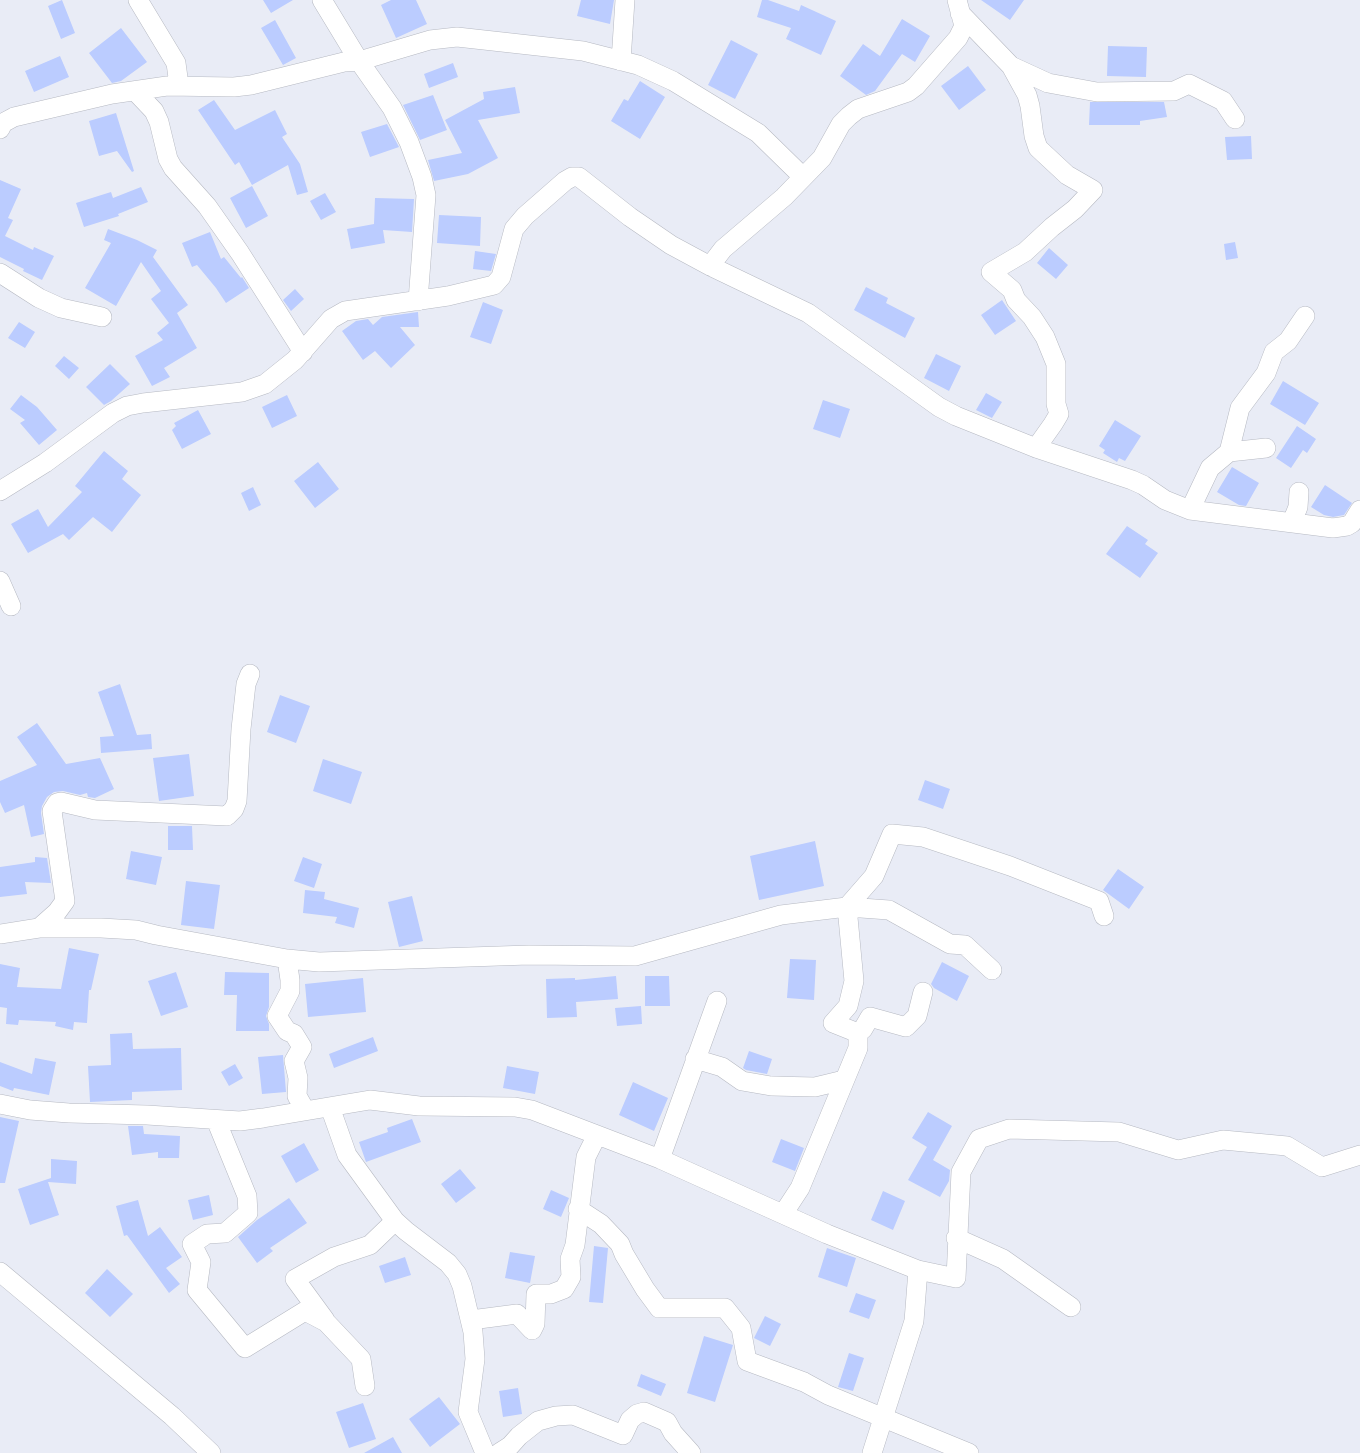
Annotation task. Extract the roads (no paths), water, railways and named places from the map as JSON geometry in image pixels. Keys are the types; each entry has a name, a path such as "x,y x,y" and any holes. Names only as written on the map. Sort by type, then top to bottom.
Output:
{"street":[{"path":"138,0 176,63 179,85"},
{"path":"322,0 359,61 392,108 409,142 422,177 426,195 418,301"},
{"path":"621,61 625,0"},
{"path":"958,7 1010,66 1028,101 1038,148 1067,175 1093,190 1075,209 1025,252 991,272 1012,290 1016,300 1032,318 1045,337 1056,364 1056,404 1059,414 1036,448"},
{"path":"710,266 723,249 784,197 822,158 841,124 858,109 908,92 916,86 958,38 964,26 958,7"},
{"path":"0,129 3,123 14,117 112,94 179,85 234,88 251,86 344,62 359,61 430,40 457,37 583,51 638,65 673,81 758,133 803,177"},
{"path":"1010,66 1048,83 1097,92 1174,91 1189,84 1222,101 1235,119"},
{"path":"136,91 154,111 159,122 168,160 173,168 207,206 240,252 303,352"},
{"path":"0,491 45,463 113,413 127,406 242,392 265,384 295,360 332,319 345,311 418,301 482,289 498,282 514,229 525,216 572,176 579,177 630,217 671,244 710,266 808,313 939,407 1036,448 1132,480 1165,500 1190,510 1334,528 1347,526 1356,518 1360,510"},
{"path":"0,273 39,298 61,308 102,317"},
{"path":"1229,452 1240,408 1266,373 1274,352 1288,342 1304,316"},
{"path":"1190,510 1210,468 1229,452 1266,448"},
{"path":"1292,522 1298,507 1299,492"},
{"path":"0,581 10,606"},
{"path":"39,928 57,912 64,901 52,811 57,803 61,802 95,810 227,816 234,809 237,801 241,729 246,684 250,674"},
{"path":"858,1033 833,1023 848,1006 854,981 847,907 874,876 892,834 923,837 1010,866 1100,901 1104,916"},
{"path":"0,934 39,928 136,930 286,959 319,962 529,954 635,956 781,915 847,907 889,910 950,944 965,945 992,970"},
{"path":"286,959 290,991 277,1016 287,1031 294,1034 302,1047 294,1061 298,1078 297,1096 305,1110"},
{"path":"858,1033 863,1029 870,1017 906,1027 917,1016 923,992"},
{"path":"660,1159 717,1001"},
{"path":"783,1214 800,1188 858,1048 858,1033"},
{"path":"695,1059 722,1068 742,1081 771,1086 815,1087 844,1080"},
{"path":"0,1104 30,1110 69,1113 147,1115 240,1121 370,1100 419,1106 514,1106 532,1110 660,1159 827,1234 918,1270 956,1278 956,1238 961,1172 979,1139 1009,1129 1119,1132 1178,1150 1223,1140 1287,1146 1322,1167 1360,1155"},
{"path":"330,1107 348,1155 394,1221 448,1263 457,1274 471,1320 475,1359 468,1412 485,1453"},
{"path":"216,1120 247,1196 248,1214 225,1233 207,1234 192,1244 201,1262 198,1290 245,1348 305,1312 326,1322"},
{"path":"471,1320 517,1314 532,1330 535,1324 536,1294 551,1294 564,1289 571,1277 570,1259 575,1245 586,1157 597,1135"},
{"path":"578,1209 601,1224 620,1244 624,1254 659,1308 725,1308 741,1328 747,1362 804,1382 828,1395 969,1453"},
{"path":"365,1386 361,1359 326,1322 295,1279 334,1257 370,1245 394,1221"},
{"path":"956,1238 1003,1259 1071,1307"},
{"path":"872,1453 914,1321 918,1270"},
{"path":"0,1272 172,1416 211,1453"},
{"path":"498,1453 510,1446 538,1421 556,1416 573,1415 623,1435 630,1420 637,1414 644,1412 667,1422 673,1433 691,1453"}]}
